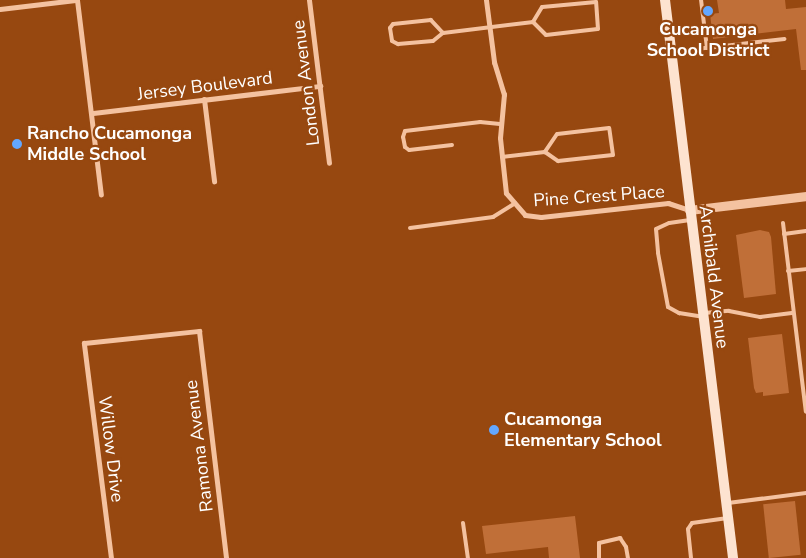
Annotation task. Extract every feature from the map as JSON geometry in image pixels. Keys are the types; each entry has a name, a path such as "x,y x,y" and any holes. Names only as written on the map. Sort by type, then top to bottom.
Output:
{"main road":[{"name":"Archibald Avenue","path":"665,0 733,558"}],"street":[{"path":"0,9 76,0 93,113 101,195"},
{"name":"London Avenue","path":"309,0 329,164"},
{"name":"Pine Crest Place","path":"486,0 494,62 504,94 500,124 506,193 526,215 541,217 668,203 690,215"},
{"name":"Jersey Boulevard","path":"93,113 320,86"},
{"path":"204,99 214,181"},
{"path":"690,215 806,196"},
{"name":"Ramona Avenue","path":"84,343 199,331 226,558"},
{"name":"Willow Drive","path":"84,343 111,558"}],"lane":[{"path":"701,0 707,48"},
{"path":"443,33 431,20 393,24 390,28 392,41 398,44 433,41 443,33 490,30 533,22 542,8 596,2 598,28 546,35 533,22"},
{"path":"671,52 784,39"},
{"path":"452,145 409,150 404,147 403,137 405,131 480,122 500,124"},
{"path":"502,157 545,152 558,161 613,156 609,128 557,134 545,152"},
{"path":"410,228 493,218 515,203"},
{"path":"690,215 656,229 658,253 668,307 679,313 702,315 728,311 760,317 792,313"},
{"path":"783,223 792,313 806,412"},
{"path":"784,234 806,231"},
{"path":"788,271 806,269"},
{"path":"726,503 806,493"},
{"path":"691,558 688,529 692,523 728,518"},
{"path":"464,523 468,558"},
{"path":"599,558 599,543 620,538 626,547 628,558"}],"building":[{"path":"717,0 785,0 786,9 806,7 806,70 801,70 796,29 713,39 710,14 719,13"},
{"path":"760,230 769,232 771,237 776,294 744,298 736,235"},
{"path":"782,334 789,393 763,396 763,392 756,393 754,388 748,338"},
{"path":"795,501 801,555 769,558 763,504"},
{"path":"575,516 580,558 549,558 548,547 486,554 482,526"}],"place":[{"name":"Cucamonga School District","path":"708,11"},
{"name":"Rancho Cucamonga Middle School","path":"17,144"},
{"name":"Cucamonga Elementary School","path":"494,430"}]}
